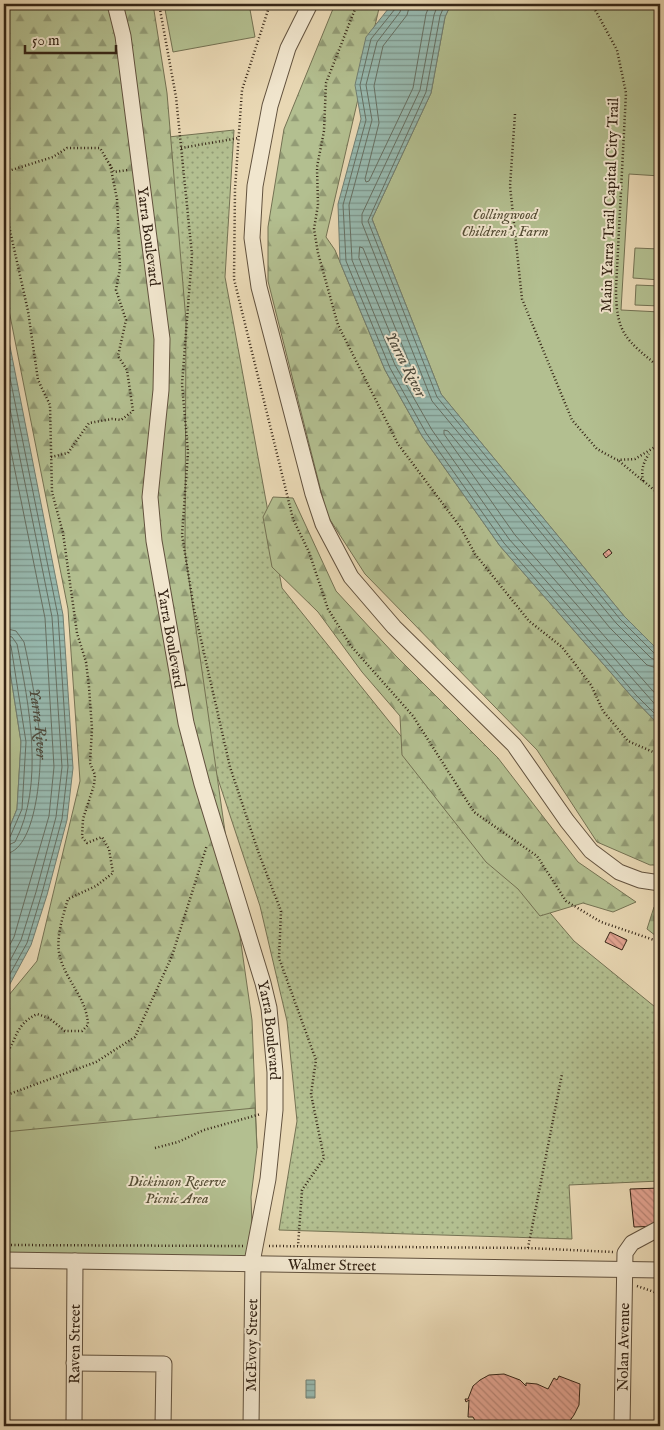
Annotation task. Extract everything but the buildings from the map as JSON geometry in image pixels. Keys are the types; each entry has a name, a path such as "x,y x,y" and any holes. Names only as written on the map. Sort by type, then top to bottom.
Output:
{"street":[{"name":"Yarra Boulevard","path":"115,4 123,36 162,339 160,390 150,498 154,542 186,723 269,1008 275,1072 275,1110 268,1179 254,1246 253,1264"},
{"path":"310,4 288,48 270,106 255,186 252,238 259,287 313,494 324,524 351,577 394,627 514,745 591,851 619,872 640,880 660,883"},
{"path":"619,1237 625,1252 638,1239 660,1228"},
{"name":"Nolan Avenue","path":"622,1426 623,1277 625,1252"},
{"name":"Walmer Street","path":"4,1260 253,1264 623,1277 660,1270"},
{"name":"Raven Street","path":"74,1426 75,1261"},
{"name":"McEvoy Street","path":"250,1426 253,1264"},
{"path":"74,1363 164,1364 163,1426"}],"path":[{"path":"159,4 176,97 192,255 182,384 188,452 182,535 194,609 230,767 259,854 281,911 279,958 316,1060 312,1094 324,1158 302,1190 298,1246"},
{"path":"270,4 242,90 235,189 234,279 293,519 309,552 328,609 351,646 413,716 474,812 537,856 566,901 601,922 660,942"},
{"path":"357,4 326,83 324,131 317,167 318,205 314,229 318,253 338,325 398,444 461,528 475,554 529,620 562,647 591,685 603,712 628,741 660,755"},
{"name":"Main Yarra Trail Capital City Trail","path":"592,4 617,50 626,93 616,289 618,320 630,341 660,368"},
{"path":"515,114 510,186 522,299 572,420 597,448 618,460 659,494"},
{"path":"181,148 239,138"},
{"path":"4,143 9,226 28,311 38,380 50,405 52,492 63,533 77,633 86,662 89,686 92,729 90,763 95,775 94,785 83,819 82,837 88,843 102,837 109,849 113,873 96,886 68,899 62,920 60,957 81,997 88,1014 88,1025 82,1031 65,1031 49,1018 38,1014 28,1019 17,1030 8,1051 4,1054"},
{"path":"5,172 53,157 67,148 80,147 100,148 114,172 132,170"},
{"path":"51,457 68,453 90,422 112,419 121,420 133,411 127,370 118,356 126,320 116,290 120,268 117,199 110,164"},
{"path":"618,460 636,459 660,444"},
{"path":"643,481 644,462 650,452"},
{"path":"4,1096 96,1062 135,1037 172,956 208,840"},
{"path":"528,1248 562,1074"},
{"path":"156,1148 178,1142 204,1130 275,1110"},
{"path":"4,1245 528,1248 625,1252"},
{"path":"623,1277 635,1285 660,1294"}],"green space":[{"path":"4,4 153,4 167,93 186,321 185,552 252,1020 257,1148 4,1242 4,1001 37,961 80,781 68,609 4,285"},
{"path":"164,4 249,4 255,37 173,52"},
{"path":"335,4 380,4 326,237 335,250 385,370 422,436 500,546 633,698 660,726 660,865 650,865 597,842 537,750 365,574 327,515 268,281 268,227 284,129"},
{"name":"Collingwood Children's Farm","path":"451,4 660,4 660,176 629,174 621,310 660,312 660,652 624,616 441,394 372,219 431,93 445,17"},
{"path":"234,130 225,277 282,588 429,771 574,941 660,1011 660,1181 569,1185 572,1239 279,1230 297,1121 287,1021 260,906 214,767 181,648 159,138"},
{"path":"635,248 660,249 660,280 633,278"},
{"path":"636,285 660,286 660,306 635,305"},
{"path":"273,497 293,498 336,591 396,656 498,758 578,862 636,902 613,912 583,903 540,916 518,889 486,862 402,755 400,716 362,672 318,612 272,567 263,517"},
{"path":"4,632 21,742 17,809 4,841"},
{"path":"654,907 660,907 660,939 647,929"},
{"name":"Dickinson Reserve Picnic Area","path":"255,1108 257,1148 251,1197 253,1257 4,1260 4,1132"}],"water":[{"name":"Yarra River","path":"392,4 451,4 445,17 431,93 372,219 441,394 624,616 660,652 660,726 633,698 500,546 422,436 385,370 340,262 338,204 361,119 355,85 366,37"},
{"name":"Yarra River","path":"4,316 63,615 73,768 67,820 47,895 31,945 4,995 4,841 17,809 21,742 4,632"},
{"path":"306,1380 315,1380 315,1398 306,1398"}]}
